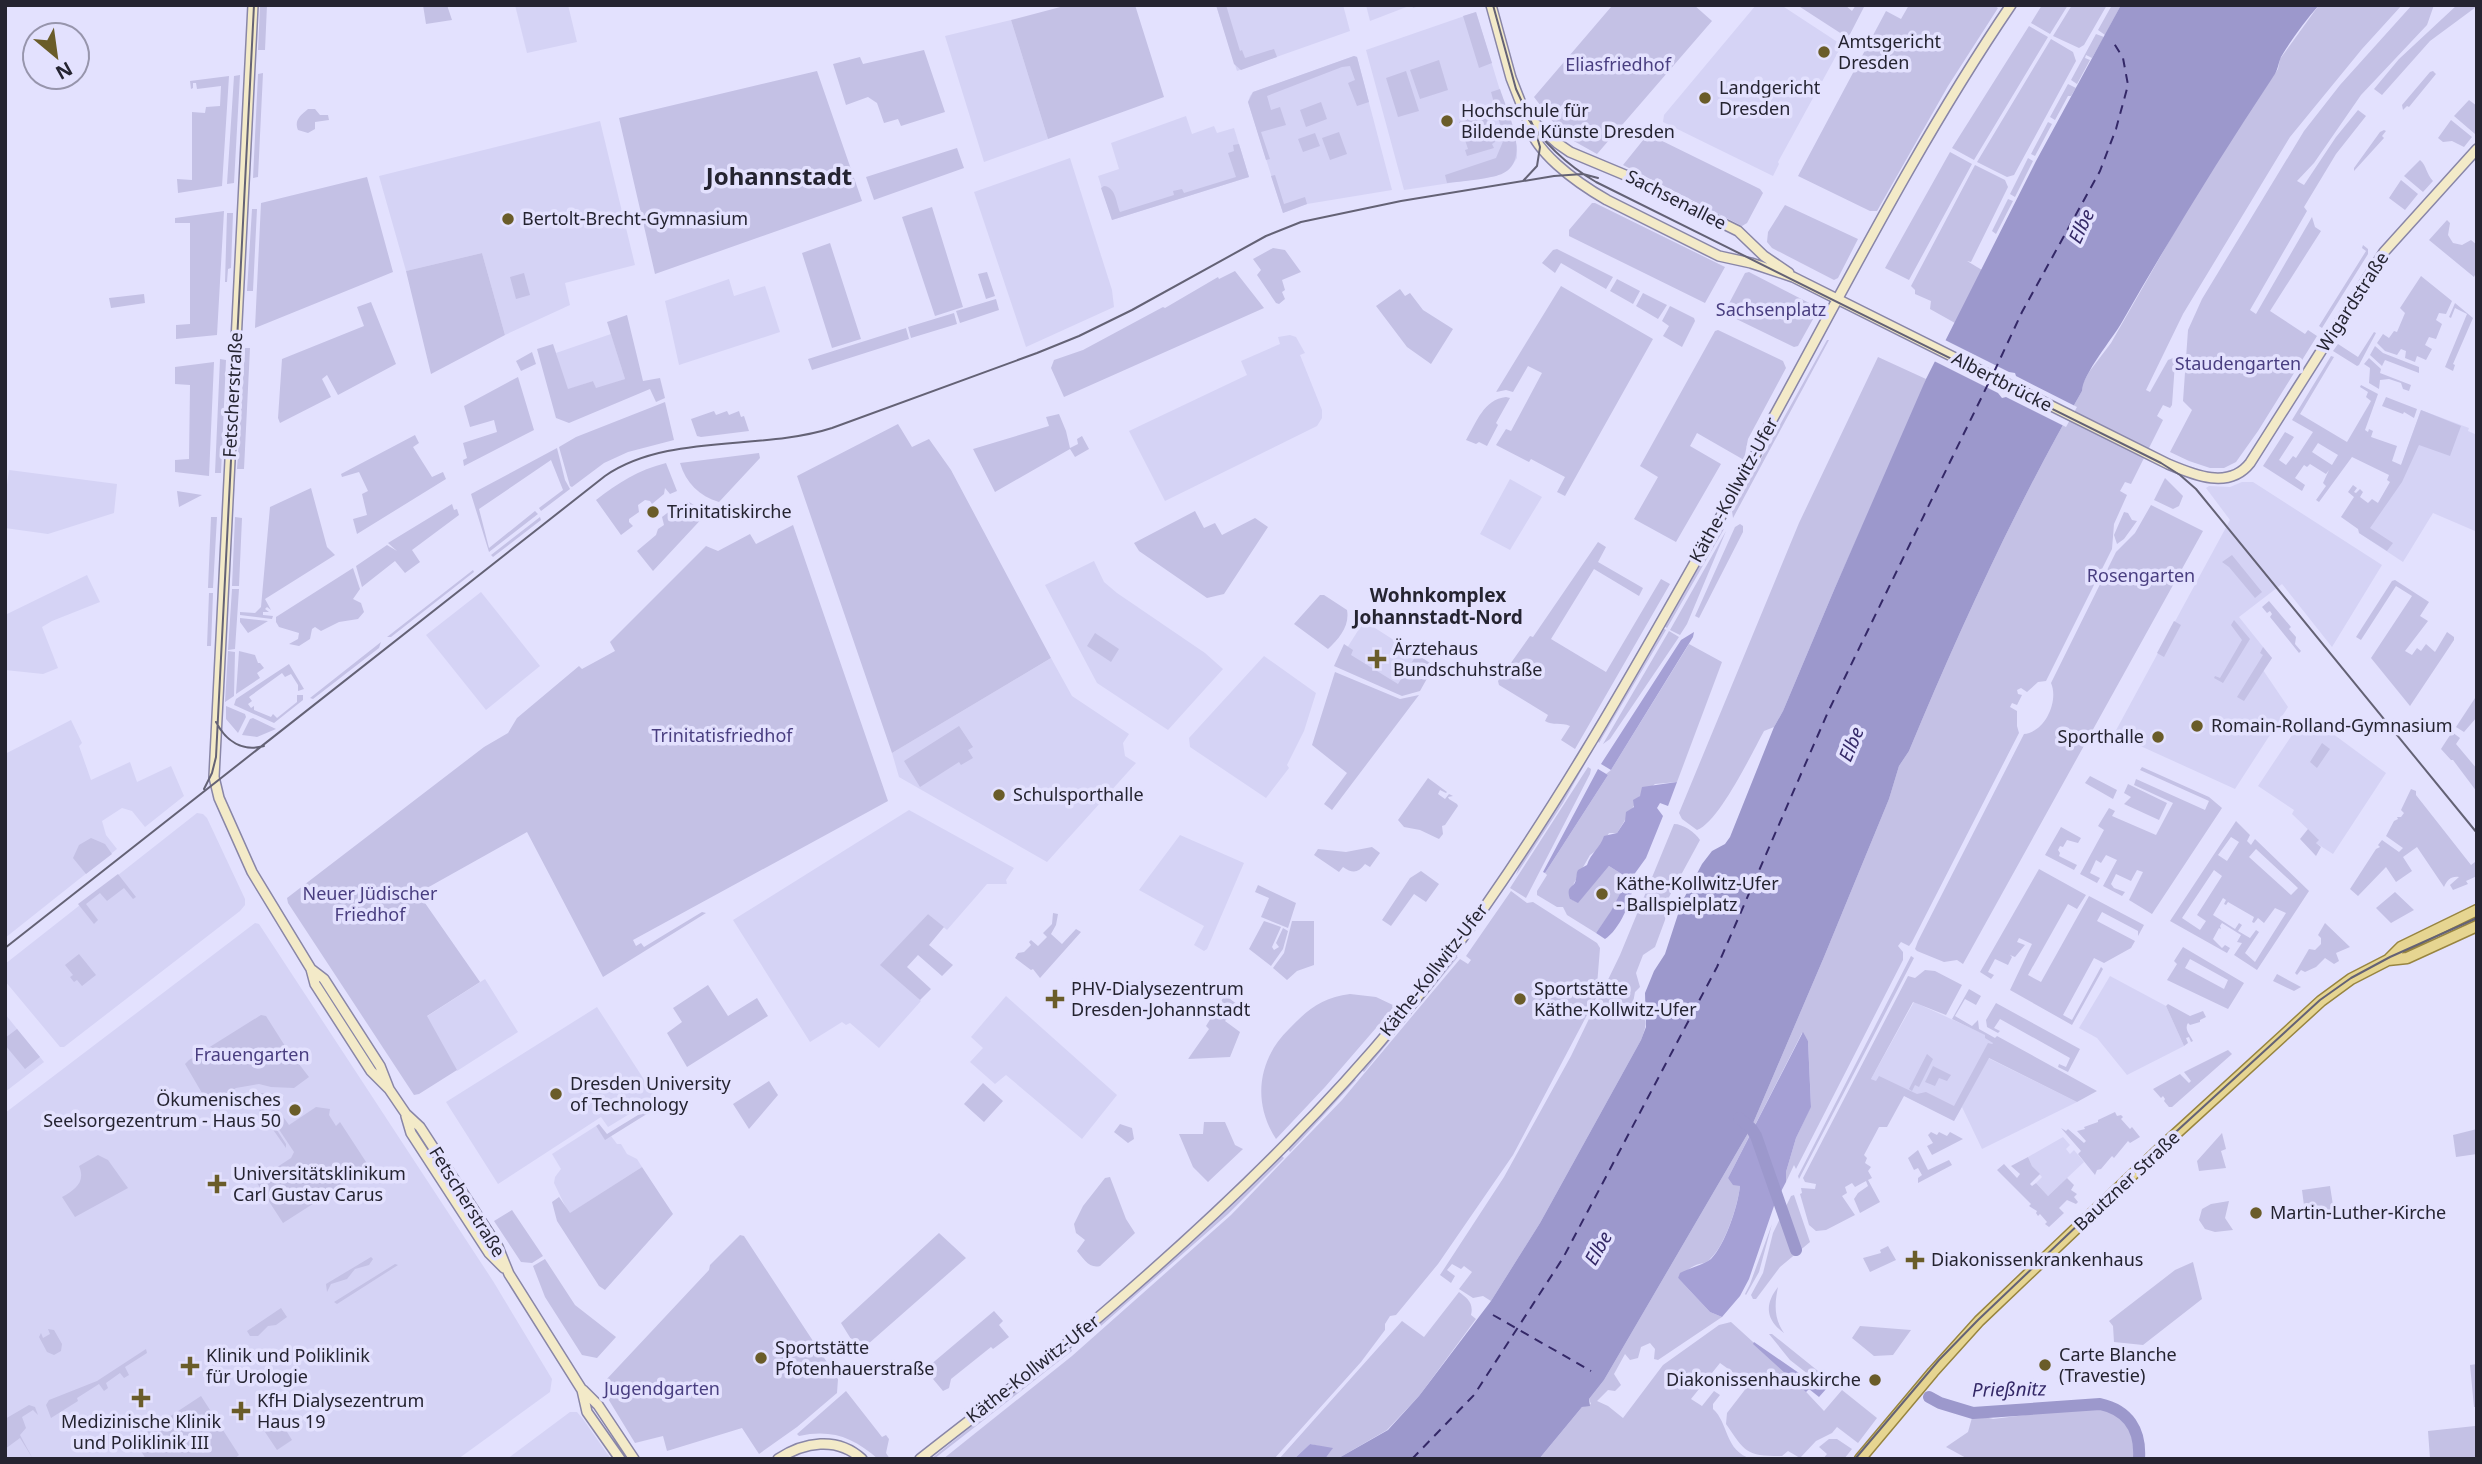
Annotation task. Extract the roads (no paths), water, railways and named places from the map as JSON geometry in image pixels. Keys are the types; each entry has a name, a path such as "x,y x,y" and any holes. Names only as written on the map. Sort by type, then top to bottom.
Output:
{"main road":[{"name":"Fetscherstraße","path":"253,5 215,785 258,883 311,969 328,986 380,1066 390,1089 406,1114 420,1127 498,1247 509,1275 582,1390"},
{"name":"Sachsenallee","path":"1491,5 1511,78 1527,116 1528,127 1540,147 1571,175 1607,200 1719,256 1793,277"},
{"path":"1793,277 1838,299 1945,112 2011,5"},
{"name":"Sachsenallee","path":"1527,116 1570,152 1719,222 1749,240 1764,256 1793,277"},
{"name":"Wigardstraße","path":"2231,477 2247,468 2384,252 2477,149"},
{"name":"Albertbrücke","path":"1838,299 2165,463 2194,474 2214,478 2231,477"},
{"name":"Käthe-Kollwitz-Ufer","path":"920,1459 1074,1337 1198,1230 1328,1099 1443,964 1529,840 1588,747 1732,497 1838,299"},
{"name":"Bautzner Straße","path":"1860,1459 1972,1329 2168,1141 2321,1001 2351,979 2388,960 2401,947 2477,910"},
{"name":"Bautzner Straße","path":"2388,960 2407,958 2477,926"},
{"path":"582,1390 587,1412 620,1459"},
{"path":"582,1390 598,1405 634,1459"},
{"path":"778,1459 795,1448 828,1444 852,1451 862,1459"}],"water":[{"name":"Elbe","path":"2121,5 2319,5 2285,50 2275,74 2196,198 2118,329 2092,366 2082,391 2012,523 1948,659 1909,751 1899,766 1889,799 1751,1128 1604,1380 1589,1399 1590,1406 1582,1407 1539,1459 1337,1459 1388,1430 1419,1396 1491,1301 1540,1223 1641,1040 1646,1027 1645,993 1665,954 1682,902 1702,864 1712,851 1725,844 1730,837 1774,727 1926,379 2036,161"}],"waterway":[{"name":"Prießnitz","path":"1739,1118 1756,1136 1796,1250"},
{"name":"Prießnitz","path":"1929,1397 1973,1413 2100,1404 2118,1411 2131,1423 2138,1439 2139,1459"}],"tram line":[{"path":"204,789 216,757 254,5"},
{"path":"1493,5 1516,89 1540,147 1537,166 1523,181"},
{"path":"1525,114 1556,152 1596,182 2161,463 2180,475 2196,489 2477,833"},
{"path":"5,948 605,476 630,463 685,448 775,439 832,428 1079,336 1266,236 1301,222 1401,201 1554,176 1583,174 1598,178"},
{"path":"216,722 230,740 242,746 264,746"},
{"path":"1855,1459 1939,1360 1978,1320 2167,1140 2320,1000 2351,978 2390,957 2477,918"}],"place":[{"name":"Amtsgericht Dresden","path":"1824,52"},
{"name":"Landgericht Dresden","path":"1705,98"},
{"name":"Hochschule für Bildende Künste Dresden","path":"1447,121"},
{"name":"Bertolt-Brecht-Gymnasium","path":"508,219"},
{"name":"Trinitatiskirche","path":"653,512"},
{"name":"Ärztehaus Bundschuhstraße","path":"1377,659"},
{"name":"Romain-Rolland-Gymnasium","path":"2197,726"},
{"name":"Sporthalle","path":"2158,737"},
{"name":"Schulsporthalle","path":"999,795"},
{"name":"Käthe-Kollwitz-Ufer - Ballspielplatz","path":"1602,894"},
{"name":"PHV-Dialysezentrum Dresden-Johannstadt","path":"1055,999"},
{"name":"Sportstätte Käthe-Kollwitz-Ufer","path":"1520,999"},
{"name":"Dresden University of Technology","path":"556,1094"},
{"name":"Ökumenisches Seelsorgezentrum - Haus 50","path":"295,1110"},
{"name":"Universitätsklinikum Carl Gustav Carus","path":"217,1184"},
{"name":"Martin-Luther-Kirche","path":"2256,1213"},
{"name":"Diakonissenkrankenhaus","path":"1915,1260"},
{"name":"Sportstätte Pfotenhauerstraße","path":"761,1358"},
{"name":"Carte Blanche (Travestie)","path":"2045,1365"},
{"name":"Klinik und Poliklinik für Urologie","path":"190,1366"},
{"name":"Diakonissenhauskirche","path":"1875,1380"},
{"name":"Medizinische Klinik und Poliklinik III","path":"141,1398"},
{"name":"KfH Dialysezentrum Haus 19","path":"241,1411"}],"district":[{"name":"Johannstadt","path":"779,177"},
{"name":"Wohnkomplex Johannstadt-Nord","path":"1438,606"}],"park label":[{"name":"Eliasfriedhof","path":"1618,65"},
{"name":"Sachsenplatz","path":"1771,310"},
{"name":"Staudengarten","path":"2238,364"},
{"name":"Rosengarten","path":"2141,576"},
{"name":"Trinitatisfriedhof","path":"722,736"},
{"name":"Neuer Jüdischer Friedhof","path":"370,904"},
{"name":"Frauengarten","path":"252,1055"},
{"name":"Jugendgarten","path":"662,1389"}]}
